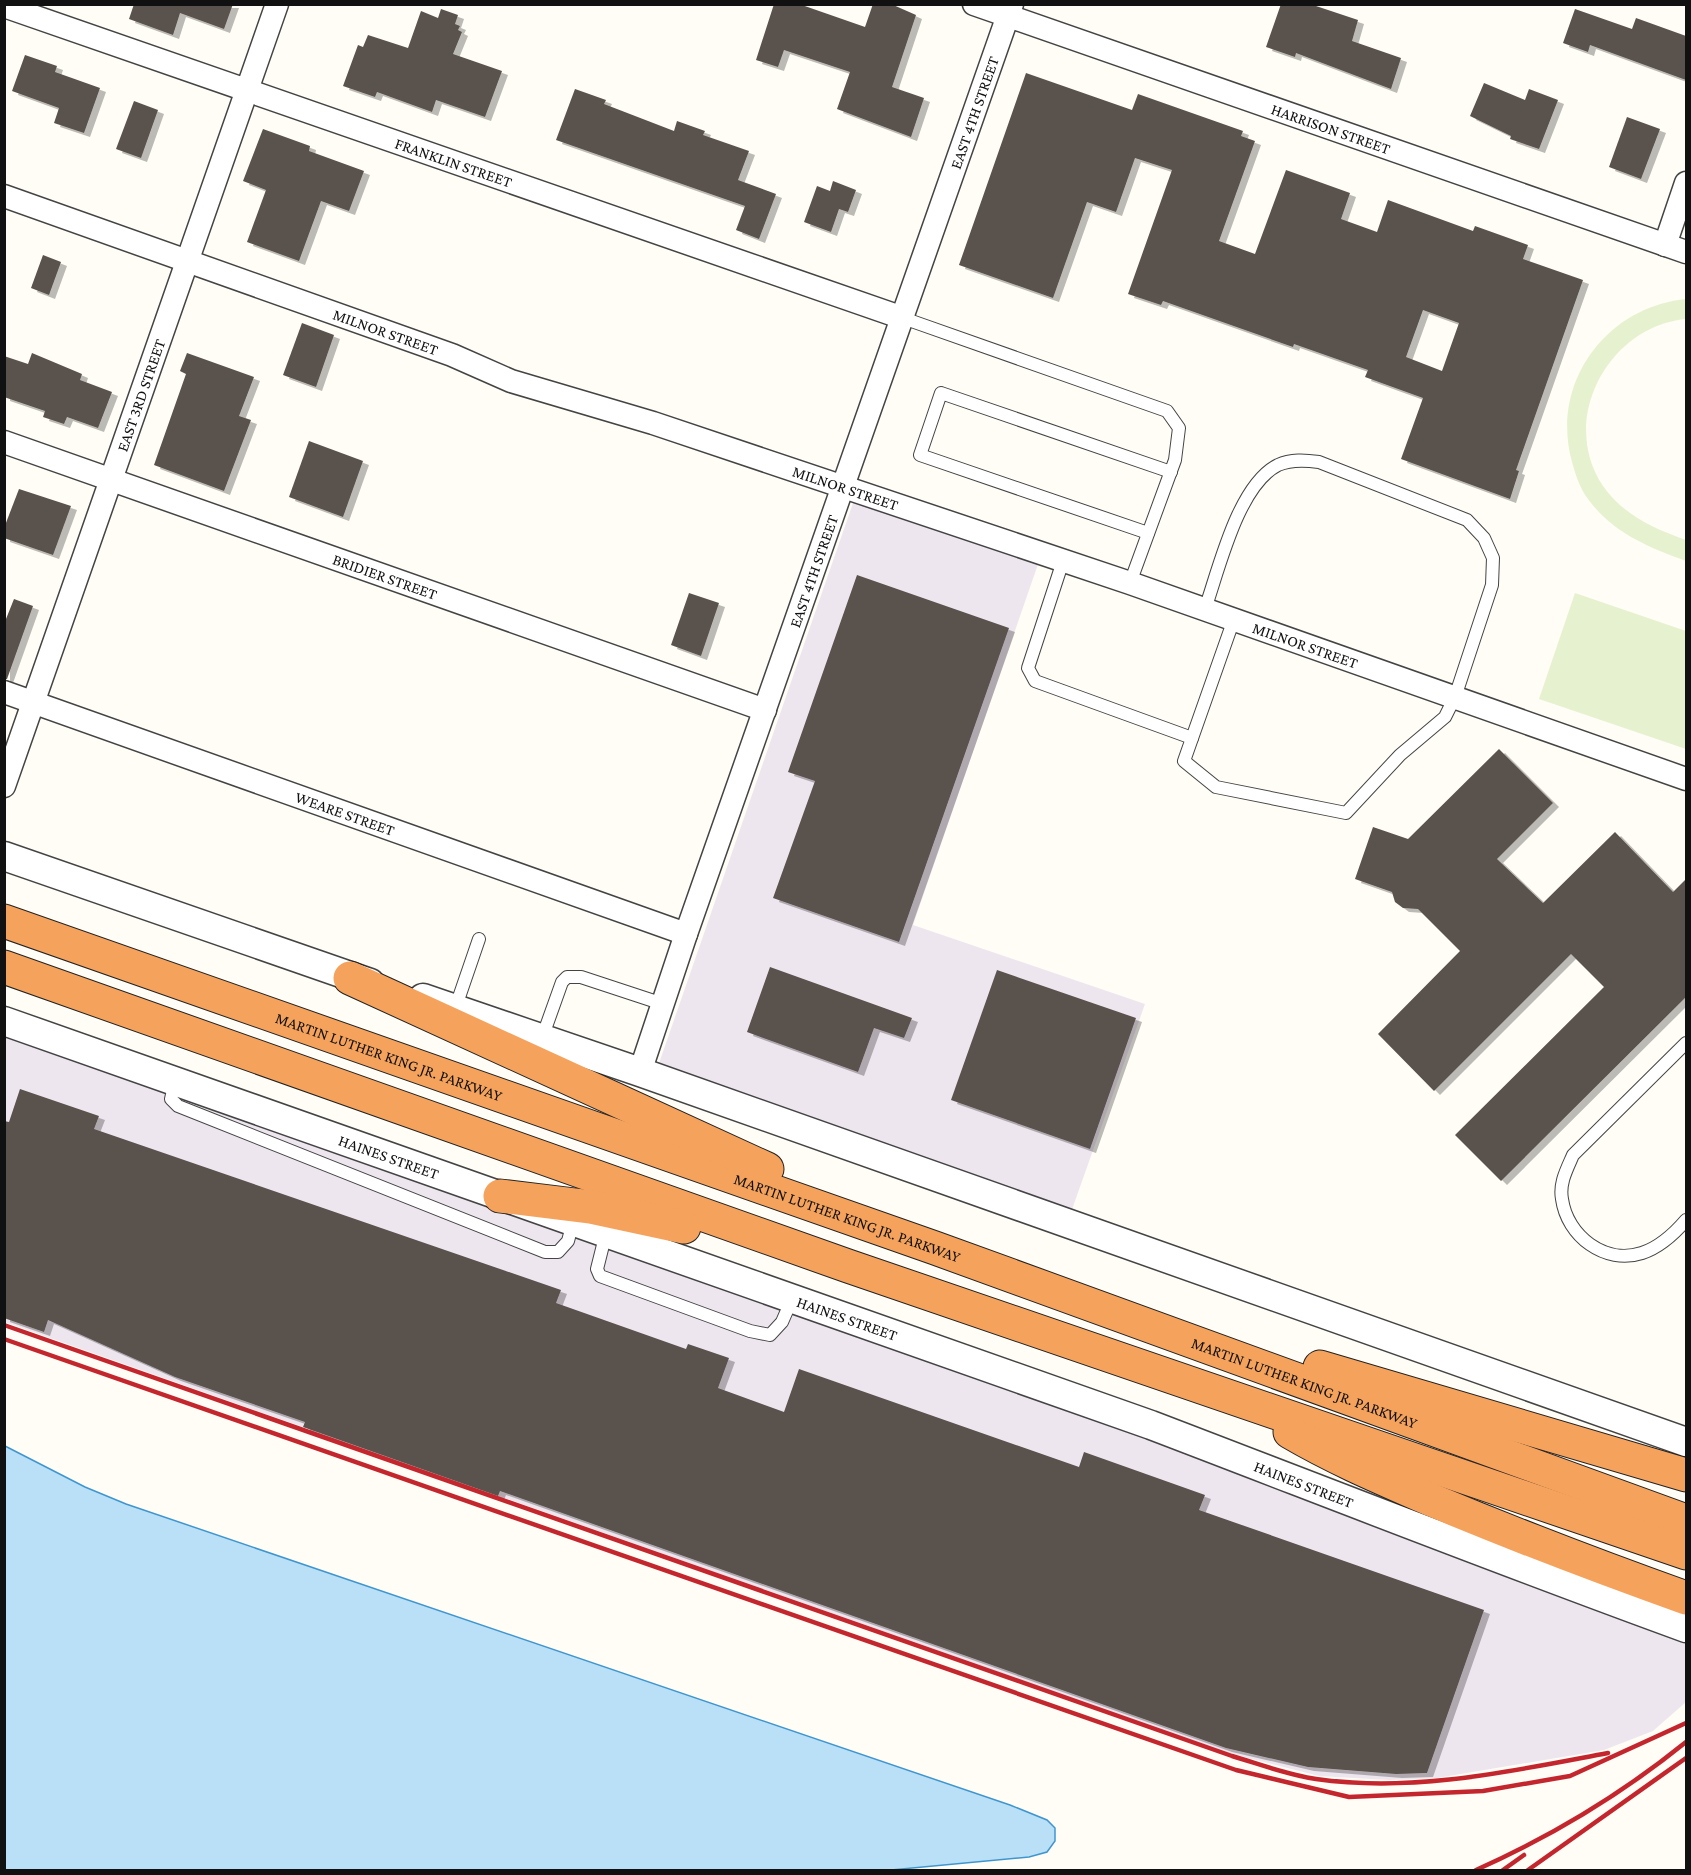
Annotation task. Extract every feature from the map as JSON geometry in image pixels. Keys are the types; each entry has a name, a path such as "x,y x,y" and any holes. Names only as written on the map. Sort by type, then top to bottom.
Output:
{"highway":[{"name":"MARTIN LUTHER KING JR. PARKWAY","path":"4,921 935,1248 1686,1521"},
{"name":"MARTIN LUTHER KING JR. PARKWAY","path":"4,967 848,1266 1322,1426 1686,1553"},
{"path":"350,978 935,1248"},
{"path":"500,1196 591,1207 848,1266"},
{"path":"1051,1290 1686,1475"},
{"path":"1234,1398 1315,1447 1405,1488 1523,1538 1686,1598"}],"street":[{"name":"EAST 3RD STREET","path":"4,786 113,480 277,4"},
{"name":"HARRISON STREET","path":"974,4 1010,10 1686,252"},
{"name":"FRANKLIN STREET","path":"4,6 903,318"},
{"name":"EAST 4TH STREET","path":"640,1072 686,934 845,487 1010,10"},
{"path":"1665,245 1686,183"},
{"name":"MILNOR STREET","path":"4,196 452,355 511,381 653,423 1130,583 1686,779"},
{"name":"BRIDIER STREET","path":"4,442 765,710"},
{"name":"WEARE STREET","path":"4,692 686,934"},
{"path":"4,856 350,978 455,1009 640,1072 1686,1442"},
{"name":"HAINES STREET","path":"4,1021 1279,1472 1517,1566 1686,1628"}],"lane":[{"path":"903,318 1167,411 1179,428 1175,460 1130,583"},
{"path":"1148,534 920,455 941,393 1171,472"},
{"path":"1205,609 1244,500 1258,481 1278,465 1300,459 1319,462 1467,520 1484,538 1493,558 1492,585 1455,697 1445,717 1400,755 1346,813 1216,787 1184,760 1234,619"},
{"path":"1063,561 1028,668 1035,681 1192,738"},
{"path":"455,1009 479,939"},
{"path":"542,1038 562,982 567,977 581,977 663,1004"},
{"path":"1686,1043 1573,1155 1564,1175 1561,1197 1566,1218 1580,1238 1598,1250 1619,1256 1640,1253 1660,1245 1686,1220"},
{"path":"175,1081 171,1099 178,1106 545,1252 558,1252 568,1241 573,1222"},
{"path":"606,1233 597,1269 600,1276 750,1331 770,1335 782,1322 792,1299"}],"shaded area":[{"path":"861,480 1045,544 913,925 1145,1004 1070,1215 656,1072"},
{"path":"5,1033 1252,1473 1686,1640 1686,1702 1653,1731 1604,1750 1437,1778 1389,1780 1319,1776 1229,1753 5,1322"}],"green space":[{"path":"1686,299 1686,319 1658,325 1634,339 1614,357 1599,380 1589,406 1586,433 1590,460 1603,486 1620,505 1640,520 1686,540 1686,561 1632,538 1598,511 1585,495 1578,481 1567,433 1569,404 1577,378 1591,354 1609,333 1631,317 1657,305"},
{"path":"1575,593 1686,631 1686,749 1539,699"}],"water":[{"path":"5,1446 85,1487 126,1504 1010,1805 1047,1820 1055,1828 1055,1841 1047,1852 1029,1857 891,1870 5,1870"}],"building":[{"path":"134,4 233,4 224,29 180,13 173,35 129,19"},
{"path":"774,4 799,4 865,27 873,4 891,4 916,15 892,87 924,98 911,137 837,109 850,72 784,50 778,67 756,60"},
{"path":"1281,4 1310,4 1358,20 1352,41 1401,58 1391,89 1296,53 1295,57 1266,47"},
{"path":"441,9 458,15 455,24 460,26 458,30 462,32 453,54 502,71 485,117 436,100 432,112 377,92 375,97 343,86 358,45 363,47 368,35 408,48 421,11 438,18"},
{"path":"1575,9 1632,29 1636,18 1686,36 1686,80 1590,45 1588,52 1563,43"},
{"path":"25,55 57,66 55,72 100,88 84,133 54,123 59,108 12,91"},
{"path":"1026,73 1132,110 1138,94 1243,131 1241,136 1255,141 1219,241 1255,254 1286,170 1350,193 1341,219 1377,232 1388,200 1473,231 1475,226 1528,245 1523,259 1583,280 1516,470 1519,471 1510,499 1401,459 1423,398 1365,377 1368,370 1294,344 1293,347 1163,301 1161,305 1128,294 1172,170 1135,158 1116,212 1087,202 1053,298 959,265","holes":["1423,310 1459,323 1442,371 1406,357"]},
{"path":"1484,83 1525,100 1529,89 1558,100 1539,149 1510,139 1511,136 1470,116"},
{"path":"575,89 606,100 604,104 674,131 677,121 705,131 703,135 749,151 738,180 776,194 759,239 736,230 745,206 556,140"},
{"path":"134,101 158,110 141,158 116,149"},
{"path":"1627,117 1660,129 1641,179 1609,167"},
{"path":"263,129 310,146 309,151 364,171 349,211 321,201 299,261 247,242 266,190 243,181"},
{"path":"833,181 856,190 848,212 839,209 831,232 804,222 817,186 830,191"},
{"path":"43,255 61,262 49,295 31,288"},
{"path":"302,323 334,335 316,387 283,375"},
{"path":"32,353 82,374 80,380 112,392 98,428 67,417 64,424 43,417 45,411 4,397 4,356 28,364"},
{"path":"187,353 254,377 239,416 251,420 224,491 154,465 186,374 180,371"},
{"path":"309,441 363,461 343,517 289,497"},
{"path":"19,489 71,506 53,555 4,538 4,528"},
{"path":"857,575 1009,628 899,942 773,898 815,781 788,772"},
{"path":"689,593 719,603 701,656 671,645"},
{"path":"14,599 33,606 7,679 4,679 4,624"},
{"path":"1499,749 1553,803 1497,859 1543,903 1615,832 1673,892 1686,879 1686,997 1501,1181 1455,1135 1604,987 1571,954 1434,1091 1378,1034 1460,951 1418,909 1403,908 1395,902 1392,892 1355,879 1373,827 1408,839"},
{"path":"770,967 912,1018 904,1038 874,1028 858,1072 747,1032"},
{"path":"997,970 1136,1018 1090,1149 951,1100"},
{"path":"20,1089 99,1116 94,1129 561,1290 556,1303 686,1349 688,1344 729,1358 718,1388 784,1412 799,1369 1079,1467 1084,1452 1205,1495 1199,1510 1484,1610 1427,1773 1396,1774 1308,1767 1226,1748 500,1491 498,1496 303,1427 305,1422 175,1377 48,1320 44,1332 4,1318 4,1121 9,1122"}],"railway":[{"path":"4,1325 1232,1756 1284,1772 1316,1779 1353,1783 1426,1782 1499,1773 1608,1753"},
{"path":"4,1339 1236,1770 1349,1797 1483,1791 1570,1776 1686,1723"},
{"path":"1476,1870 1585,1813 1637,1779 1686,1742"},
{"path":"1528,1870 1686,1758"},
{"path":"1503,1870 1524,1855"}]}
